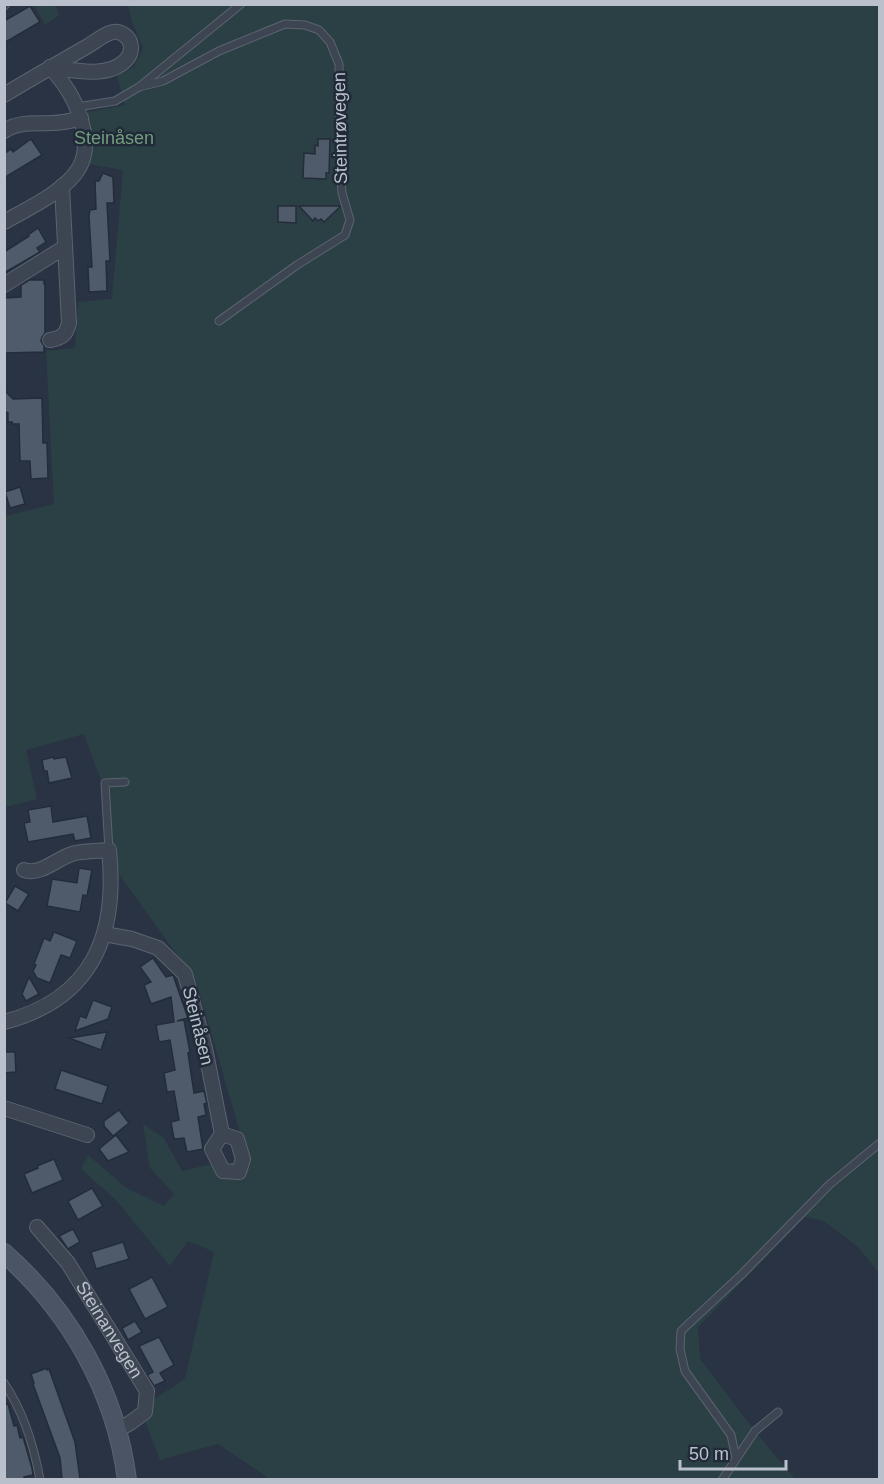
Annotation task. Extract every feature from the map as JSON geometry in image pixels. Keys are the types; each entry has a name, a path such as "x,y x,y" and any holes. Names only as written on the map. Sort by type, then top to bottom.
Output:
{"main road":[{"name":"Steinanvegen","path":"4,1253 46,1296 74,1332 97,1376 108,1405 121,1446 127,1479"}],"street":[{"path":"4,95 50,67 113,32 123,34 131,45 131,54 128,58 112,69 87,71 50,67"},
{"path":"4,222 62,186 79,169 83,161 85,138 79,112 62,81 50,67"},
{"path":"4,131 23,124 69,121 79,112"},
{"path":"50,340 61,338 69,323 62,186"},
{"path":"4,285 64,247"},
{"path":"4,1022 38,1011 63,995 84,974 93,960 109,915 111,898 109,850 72,854 38,870 31,872 24,870"},
{"name":"Steinåsen","path":"104,934 132,939 158,948 185,974 205,1048 222,1134"},
{"path":"4,1108 87,1135"},
{"name":"Steinanvegen","path":"37,1227 68,1263 147,1391 145,1412 116,1431"}],"lane":[{"name":"Steintrøvegen","path":"79,112 115,101 139,87 241,4"},
{"name":"Steintrøvegen","path":"139,87 164,81 219,51 285,24 305,25 319,30 330,42 339,64 340,168 342,193 350,220 345,236 297,265 219,321"},
{"path":"109,850 105,783 125,782"},
{"path":"736,1458 731,1435 685,1371 680,1349 681,1330 742,1274 830,1184 879,1143"},
{"path":"4,1383 16,1400 40,1479"},
{"path":"722,1479 755,1431 778,1412"}],"green space":[{"path":"34,5 55,5 59,15 45,25"},
{"path":"128,5 879,5 879,1273 859,1248 824,1221 805,1217 698,1327 700,1359 795,1479 268,1479 218,1444 160,1460 140,1408 185,1379 214,1252 188,1241 170,1266 116,1200 81,1169 88,1155 125,1187 164,1206 174,1194 150,1168 143,1124 164,1138 182,1171 207,1165 249,1163 196,981 111,863 106,794 84,734 26,750 37,799 5,807 4,514 6,516 54,504 46,351 75,348 78,302 112,299 123,170 88,164 88,112 125,105 117,76 134,67 143,48 132,22"}],"building":[{"path":"30,6 40,22 4,43 4,21"},
{"path":"31,139 42,155 4,178 4,154 11,149 13,152"},
{"path":"318,139 330,139 329,173 326,173 326,179 303,178 304,153 315,154"},
{"path":"103,173 113,177 114,203 107,203 110,261 106,261 107,291 89,292 88,267 92,267 89,216 90,210 96,209 95,181 99,181"},
{"path":"278,206 296,206 296,223 278,222"},
{"path":"299,206 340,207 324,222 315,218 313,221"},
{"path":"38,228 46,242 37,248 40,252 4,273 4,252"},
{"path":"29,280 44,280 45,284 45,333 41,341 44,352 4,353 4,298 21,297 21,285"},
{"path":"4,390 13,399 42,398 43,443 47,443 48,478 31,479 30,461 20,461 19,424 8,422 8,413 4,411"},
{"path":"20,487 25,504 10,508 5,492"},
{"path":"53,757 54,759 66,757 72,778 49,783 42,760"},
{"path":"51,806 53,822 87,816 91,838 75,841 73,834 28,842 24,823 30,822 28,810"},
{"path":"79,868 92,870 87,896 83,895 80,912 47,906 52,879 77,883"},
{"path":"15,886 29,894 18,911 5,903"},
{"path":"54,932 77,941 70,958 61,955 50,983 37,978 33,971 44,938 50,941"},
{"path":"153,958 166,977 173,975 188,1018 177,1021 184,1020 194,1093 204,1091 207,1103 204,1104 206,1115 198,1117 203,1149 187,1152 184,1138 174,1139 171,1122 179,1120 174,1091 167,1092 164,1073 175,1070 170,1040 159,1042 156,1025 174,1022 171,997 151,1004 144,985 151,982 140,967"},
{"path":"29,977 39,994 26,1001 22,994"},
{"path":"93,1000 112,1007 108,1019 75,1031 80,1016 86,1018"},
{"path":"107,1032 101,1050 69,1038"},
{"path":"4,1052 15,1052 16,1072 4,1073"},
{"path":"61,1070 108,1086 102,1104 55,1089"},
{"path":"119,1110 129,1123 113,1136 104,1126 104,1121"},
{"path":"116,1135 129,1152 108,1161 99,1149"},
{"path":"54,1159 63,1180 32,1193 24,1174"},
{"path":"92,1188 103,1206 78,1220 68,1201"},
{"path":"73,1229 80,1242 68,1249 59,1236"},
{"path":"123,1242 129,1259 96,1269 91,1252"},
{"path":"152,1277 168,1307 145,1319 129,1289"},
{"path":"135,1321 142,1332 128,1340 122,1328"},
{"path":"159,1337 174,1365 160,1373 165,1381 154,1386 147,1375 153,1372 139,1346"},
{"path":"47,1368 75,1442 80,1479 62,1479 60,1458 33,1384 31,1374"},
{"path":"8,1404 14,1426 17,1425 20,1438 23,1437 32,1468 33,1475 24,1477 25,1479 4,1479 4,1405"}]}
